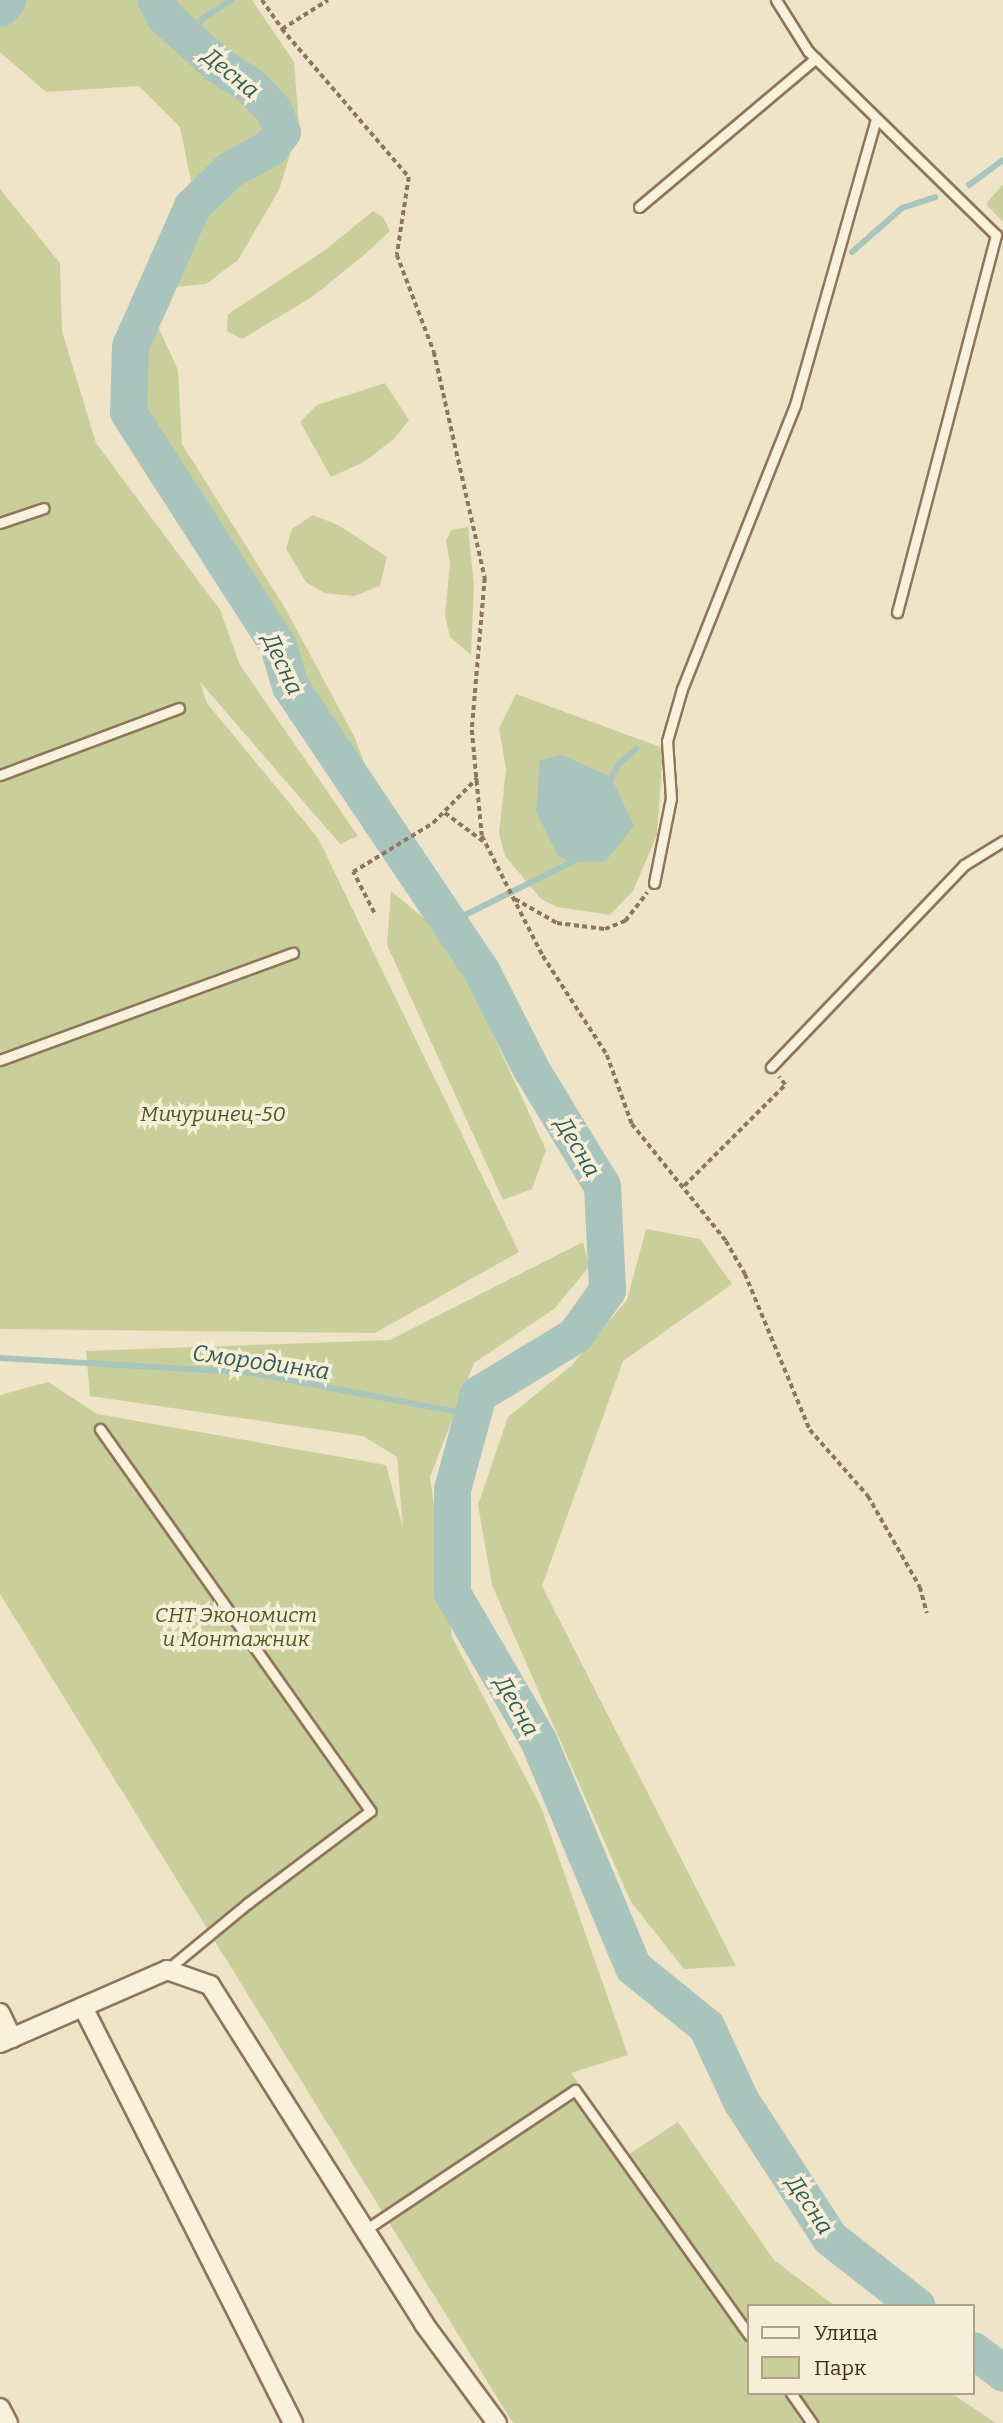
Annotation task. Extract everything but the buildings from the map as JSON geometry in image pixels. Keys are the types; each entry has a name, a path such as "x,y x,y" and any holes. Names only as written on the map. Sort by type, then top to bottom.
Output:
{"street":[{"path":"0,2013 6,2040 167,1970 210,1985 424,2324 496,2423"},
{"path":"83,2007 293,2423"},
{"path":"0,2408 8,2423"}],"lane":[{"path":"776,0 816,58 996,235 897,612"},
{"path":"639,207 816,58"},
{"path":"654,883 671,798 667,741 681,689 795,405 876,119"},
{"path":"0,523 44,508"},
{"path":"0,775 179,708"},
{"path":"771,1067 964,865 1003,841"},
{"path":"0,1060 293,953"},
{"path":"100,1429 370,1811 248,1903 167,1970"},
{"path":"365,2230 575,2090 748,2334"},
{"path":"792,2395 812,2423"}],"path":[{"path":"262,0 282,29 409,177 397,255 434,352 485,578 472,730 486,843 543,956 607,1055 632,1124 684,1186 745,1274 810,1430 868,1496 920,1587 927,1613"},
{"path":"282,29 328,0"},
{"path":"374,913 353,872 433,823 477,778"},
{"path":"445,813 486,843"},
{"path":"514,899 557,923 605,929 625,921 654,883"},
{"path":"684,1186 785,1085 771,1067"}],"green space":[{"path":"21,0 252,0 294,62 299,125 279,190 238,260 206,284 164,288 197,211 180,127 139,86 46,92 0,52 0,28"},
{"path":"1003,184 1003,222 986,204"},
{"name":"Мичуринец-50","path":"0,189 60,263 62,331 96,443 220,610 240,665 358,836 340,844 200,682 207,703 318,838 519,1252 375,1333 0,1329"},
{"path":"373,211 383,217 390,231 364,255 312,297 242,339 227,331 228,314 324,251"},
{"path":"156,322 178,370 182,444 285,608 355,738 377,797 366,816 336,772 283,640 134,411 135,351 144,330"},
{"path":"385,383 409,420 394,439 364,462 331,477 300,422 317,405"},
{"path":"313,515 338,525 387,557 380,586 354,596 324,593 306,582 286,549 292,529"},
{"path":"468,527 474,586 471,655 450,637 445,615 450,563 446,541 451,530"},
{"path":"516,694 663,748 657,835 633,891 610,915 557,907 541,899 505,856 499,833 506,769 499,728"},
{"path":"391,891 425,919 474,993 546,1150 532,1189 503,1200 387,945"},
{"path":"646,1229 700,1239 732,1284 623,1361 542,1586 736,1966 684,1969 631,1902 492,1585 478,1505 508,1417 572,1365 627,1300"},
{"name":"СНТ Экономист и Монтажник","path":"583,1242 589,1267 554,1309 474,1363 430,1477 452,1637 541,1807 628,2055 571,2073 628,2155 678,2122 774,2260 832,2304 748,2304 748,2395 954,2395 996,2423 513,2423 0,1594 0,1395 48,1382 97,1414 386,1465 403,1528 397,1457 363,1436 90,1396 86,1351 390,1340"}],"water":[{"path":"562,755 611,777 634,826 606,861 572,862 558,856 536,811 540,760"}],"waterway":[{"name":"Десна","path":"0,8 7,0"},
{"name":"Десна","path":"156,0 164,16 217,64 251,86 274,111 282,132 269,148 229,170 192,206 130,346 128,412 278,646 290,686 482,972 531,1069 602,1186 607,1290 575,1335 478,1394 452,1489 452,1593 538,1740 633,1967 706,2026 741,2101 830,2238 914,2304"},
{"path":"193,40 202,19 231,0"},
{"path":"969,185 1003,160"},
{"path":"852,252 902,208 935,197"},
{"path":"608,784 618,765 637,748"},
{"path":"451,922 572,862 576,855"},
{"name":"Смородинка","path":"0,1358 246,1372 473,1415"},
{"name":"Десна","path":"975,2352 1003,2373"}]}
